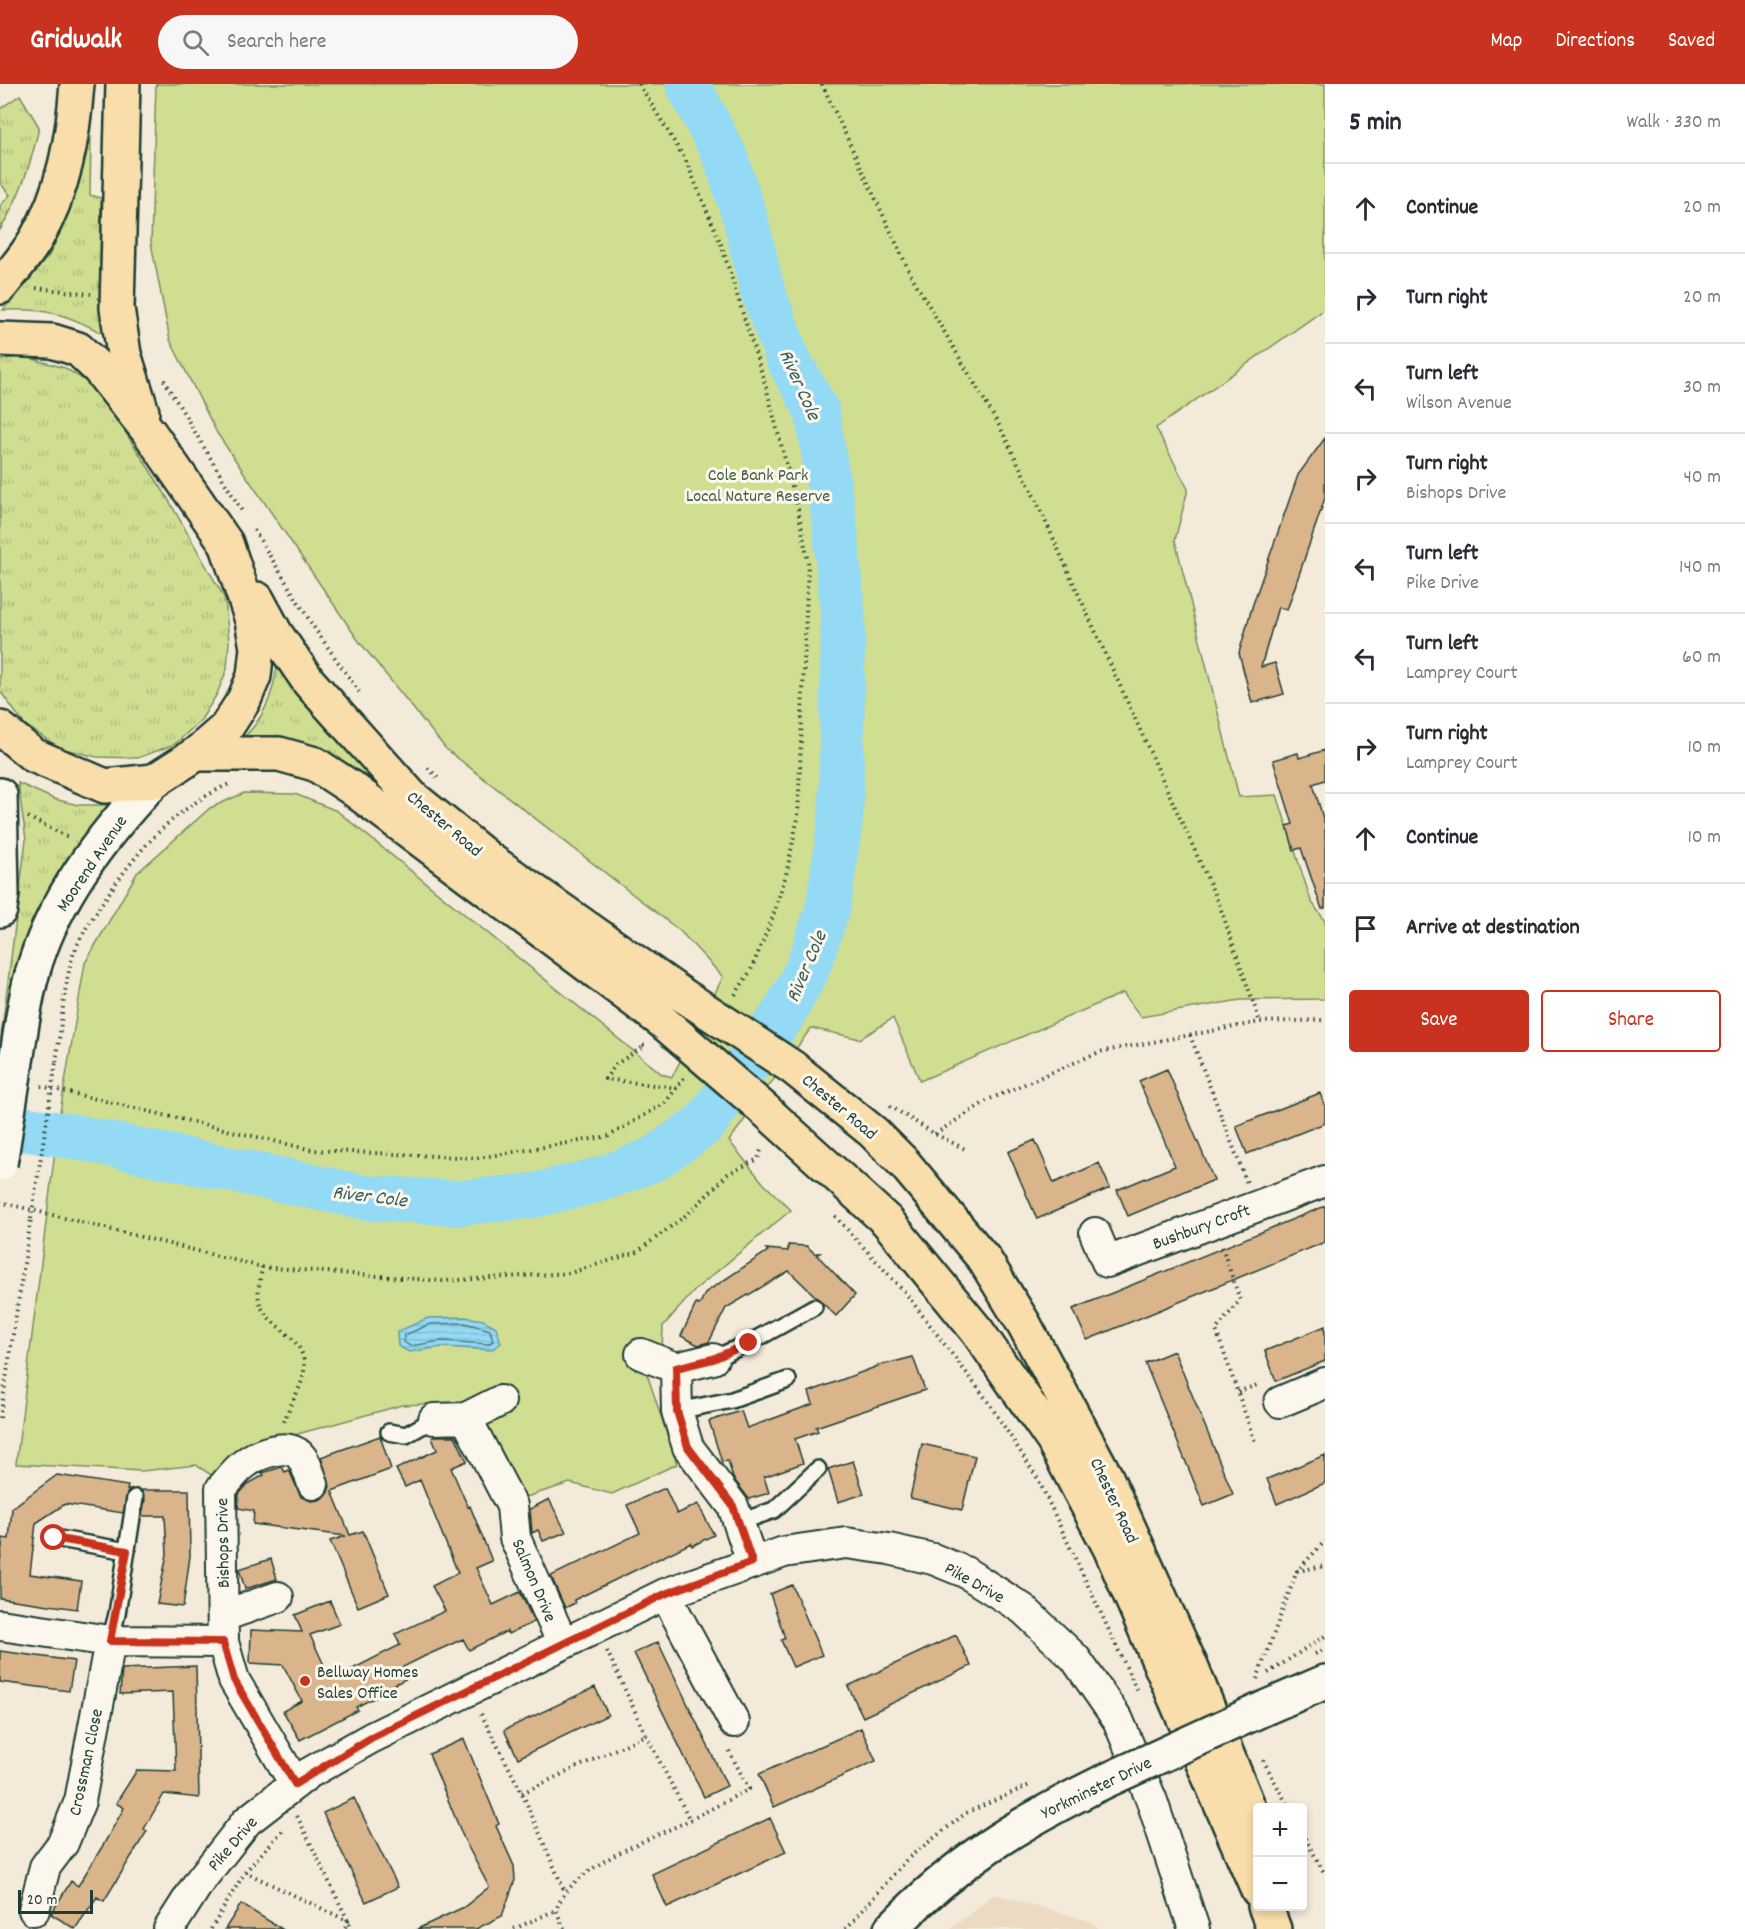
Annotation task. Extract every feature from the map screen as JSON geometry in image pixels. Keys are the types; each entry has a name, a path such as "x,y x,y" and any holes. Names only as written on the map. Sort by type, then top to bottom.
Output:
{"highway":[{"path":"2,284 36,240 61,186 74,127 77,84"},
{"path":"123,84 117,297 124,354 148,432"},
{"path":"0,339 52,341 78,349 98,368 148,432 226,543 252,620 257,648 254,676 244,700 226,728 196,754 154,782 105,786 33,755 0,729"},
{"name":"Chester Road","path":"226,543 276,634 309,682 411,796 490,860 681,994 792,1067 873,1132 904,1163 984,1259 1018,1315 1106,1477 1190,1664 1253,1820"},
{"name":"Chester Road","path":"196,754 279,754 315,764 353,789 760,1124 887,1221 978,1332 1053,1440 1110,1548 1253,1881"},
{"path":"1267,1911 1274,1929"},
{"path":"1291,1911 1298,1929"}],"street":[{"name":"Moorend Avenue","path":"0,1164 17,1055 36,960 60,904 123,813 154,782"},
{"path":"0,910 1,799"},
{"name":"Bushbury Croft","path":"1095,1233 1107,1262 1212,1221 1325,1181"},
{"path":"641,1354 676,1368 713,1359"},
{"path":"676,1368 677,1411 688,1447 733,1506 752,1562"},
{"path":"1280,1402 1325,1383"},
{"path":"434,1419 466,1418 500,1401"},
{"name":"Salmon Drive","path":"466,1418 512,1506 515,1538 563,1644"},
{"path":"282,1449 294,1450 302,1457 314,1484"},
{"name":"Bishops Drive","path":"282,1449 261,1454 243,1464 221,1489 223,1629 234,1680 295,1784"},
{"name":"Pike Drive","path":"170,1929 199,1882 248,1821 295,1784 371,1738 665,1594 752,1562 807,1547 846,1543 922,1557 964,1572 1023,1609 1075,1658 1119,1720 1152,1801 1194,1929"},
{"path":"665,1594 734,1722"},
{"name":"Bishops Drive","path":"223,1629 278,1597"},
{"path":"0,1625 110,1641 223,1629"},
{"name":"Crossman Close","path":"34,1910 45,1867 63,1842 80,1801 110,1641"},
{"name":"Yorkminster Drive","path":"891,1929 925,1894 990,1843 1262,1693 1315,1670"}],"lane":[{"path":"713,1359 749,1343 814,1307"},
{"path":"677,1411 732,1400 788,1380"},
{"path":"389,1432 405,1435 434,1419"},
{"path":"740,1522 774,1510 818,1469"},
{"path":"110,1641 135,1498"},
{"path":"54,1538 127,1551"}],"path":[{"path":"639,84 686,161 721,244 766,387 798,509 808,563 798,817 786,875 772,919 751,970 733,999"},
{"path":"822,84 910,275 1000,428 1034,496 1220,904 1260,1022"},
{"path":"2,284 117,297"},
{"path":"161,375 295,596 365,701"},
{"path":"0,1418 71,960 82,936 133,857 188,807 235,782"},
{"path":"1,799 96,850"},
{"path":"935,1134 990,1099 1100,1052 1260,1022 1325,1020"},
{"path":"653,1034 616,1064 605,1079 677,1088"},
{"path":"1190,1035 1256,1206"},
{"path":"32,1084 312,1150 478,1158 609,1136 665,1103 690,1068"},
{"path":"0,1202 262,1267 443,1281 570,1273 637,1252 689,1213 728,1174 758,1159 762,1147 760,1124"},
{"path":"762,1147 770,1154"},
{"path":"827,1208 908,1295 987,1400 1038,1479 1142,1701"},
{"path":"1212,1221 1240,1299 1216,1330 1256,1442"},
{"path":"262,1267 259,1300 267,1314 298,1343 304,1368 301,1386 290,1403 282,1427 282,1449"},
{"path":"1262,1693 1297,1571 1325,1541"},
{"path":"1297,1571 1325,1566"},
{"path":"596,1628 646,1735 690,1820"},
{"path":"1262,1693 1325,1636"},
{"path":"1315,1670 1325,1649"},
{"path":"1262,1693 1296,1662"},
{"path":"470,1691 522,1794 565,1892"},
{"path":"514,1929 556,1910 565,1892 587,1871 749,1789 720,1734 734,1722"},
{"path":"522,1794 646,1735"},
{"path":"211,1929 245,1872 298,1815 352,1929"},
{"path":"1307,1842 1325,1874"},
{"path":"245,1872 348,1921"},
{"path":"556,1910 564,1929"},
{"path":"344,1929 348,1921"}],"shaded area":[{"path":"994,1894 1089,1921 1100,1929 951,1929"}],"green space":[{"name":"Cole Bank Park Local Nature Reserve","path":"156,84 1325,84 1325,309 1156,428 1188,489 1175,540 1239,797 1277,795 1311,901 1325,921 1325,999 1240,1000 1141,1017 1123,993 920,1081 893,1018 860,1039 811,1028 729,1141 764,1184 791,1210 697,1288 663,1326 662,1351 631,1342 629,1358 646,1371 677,1464 612,1494 570,1483 526,1497 468,1402 402,1405 251,1447 216,1478 196,1465 142,1471 16,1464 59,1118 85,963 137,873 210,808 244,793 295,794 337,811 662,1074 672,1077 723,977 680,931 446,749 358,640 217,433 170,340 151,243"},
{"path":"20,95 39,127 24,180 0,230 0,206 10,195 0,183 0,109"},
{"path":"91,136 90,195 101,198 100,274 107,336 80,322 57,314 32,310 3,310 50,254 66,219"},
{"path":"22,356 65,368 89,383 104,399 164,492 225,599 229,642 227,669 217,694 201,720 175,744 138,758 97,757 60,748 24,724 0,691 0,360"},
{"path":"279,649 482,868 347,765 318,751 243,738 259,719 270,698"},
{"path":"18,783 54,799 78,805 119,805 60,874 32,926 0,1044 26,840"}],"water":[{"path":"465,1317 483,1320 496,1327 501,1343 491,1350 442,1347 409,1352 398,1346 397,1332 428,1318"}],"building":[{"path":"1325,438 1325,498 1287,610 1278,607 1261,667 1275,663 1284,694 1252,703 1239,653 1253,604 1298,475"},
{"path":"1325,750 1325,780 1313,784 1325,825 1325,908 1322,909 1301,848 1294,850 1287,826 1293,824 1273,760 1298,753 1299,758"},
{"path":"1167,1069 1214,1180 1128,1216 1117,1190 1175,1166 1139,1081"},
{"path":"1320,1093 1325,1107 1325,1123 1247,1154 1236,1126"},
{"path":"1035,1140 1054,1183 1099,1163 1110,1188 1037,1219 1008,1152"},
{"path":"1325,1206 1325,1242 1087,1340 1073,1309"},
{"path":"788,1245 807,1246 814,1253 820,1253 817,1255 855,1295 836,1316 789,1271 726,1308 709,1342 698,1345 681,1336 696,1304 699,1305 706,1292 768,1251 766,1249 788,1251"},
{"path":"1325,1326 1325,1361 1276,1381 1265,1351"},
{"path":"1174,1351 1233,1494 1204,1506 1145,1363"},
{"path":"913,1357 925,1390 816,1427 818,1431 795,1439 803,1463 764,1477 769,1493 749,1499 733,1478 728,1461 722,1462 709,1421 741,1411 747,1428 813,1404 809,1392 878,1366"},
{"path":"380,1436 391,1469 332,1491 350,1535 363,1531 389,1594 358,1607 330,1541 346,1536 253,1524 254,1511 238,1508 239,1494 248,1484 264,1475 262,1473 282,1467 285,1472 289,1470 301,1497 311,1501 319,1500 327,1495 330,1486 321,1457"},
{"path":"455,1436 467,1461 451,1468 468,1507 470,1506 492,1561 476,1568 493,1605 520,1592 534,1622 508,1634 507,1631 469,1650 463,1639 403,1667 408,1678 374,1694 376,1697 356,1707 358,1710 300,1740 283,1711 302,1701 283,1665 250,1663 251,1630 302,1632 295,1615 330,1601 340,1624 310,1635 331,1680 400,1645 395,1634 445,1611 432,1586 458,1573 420,1480 405,1487 396,1469 437,1450 432,1438"},
{"path":"922,1444 975,1456 962,1510 910,1498"},
{"path":"1325,1455 1325,1483 1277,1504 1267,1479"},
{"path":"853,1461 864,1494 838,1502 828,1469"},
{"path":"57,1475 128,1486 123,1513 65,1504 36,1523 30,1574 81,1581 77,1609 0,1598 3,1538 9,1539 12,1508"},
{"path":"665,1488 677,1514 698,1504 714,1535 692,1546 691,1543 574,1600 575,1603 565,1608 551,1576 640,1533 627,1505"},
{"path":"141,1490 189,1490 190,1556 183,1607 157,1604 167,1554 165,1516 142,1516 145,1499"},
{"path":"549,1499 566,1532 543,1541 538,1530 532,1533 530,1509"},
{"path":"271,1559 277,1579 245,1589 239,1569"},
{"path":"792,1585 822,1655 793,1667 781,1640 785,1638 770,1594"},
{"path":"956,1635 971,1666 863,1717 848,1686"},
{"path":"658,1642 727,1786 704,1797 634,1653"},
{"path":"0,1651 74,1661 69,1691 0,1682"},
{"path":"196,1666 199,1798 164,1794 144,1829 147,1831 104,1901 97,1897 75,1929 51,1914 71,1881 78,1886 102,1847 124,1808 116,1803 137,1770 176,1771 173,1692 120,1694 122,1669"},
{"path":"595,1687 608,1715 518,1758 504,1730"},
{"path":"861,1728 876,1761 774,1807 759,1774"},
{"path":"464,1739 499,1824 496,1826 514,1866 515,1880 502,1916 476,1929 417,1929 464,1907 489,1887 464,1839 429,1754"},
{"path":"354,1798 398,1887 366,1902 323,1813"},
{"path":"770,1818 786,1852 667,1907 652,1874"},
{"path":"241,1904 282,1929 225,1929"}],"waterway":[{"name":"River Cole","path":"0,1125 76,1137 367,1198 456,1203 532,1196 602,1179 654,1159 704,1124 783,1015 807,970 828,908 841,816 843,616 835,526 817,411 788,359 762,289 746,221 725,156 688,84"}],"place":[{"name":"Bellway Homes Sales Office","path":"305,1681"}],"route":[{"path":"54,1538 127,1551 117,1614 110,1641 223,1642 234,1680 295,1784 309,1773 371,1738 665,1594 752,1562 733,1506 688,1447 677,1411 676,1368 713,1359 749,1343"}]}
